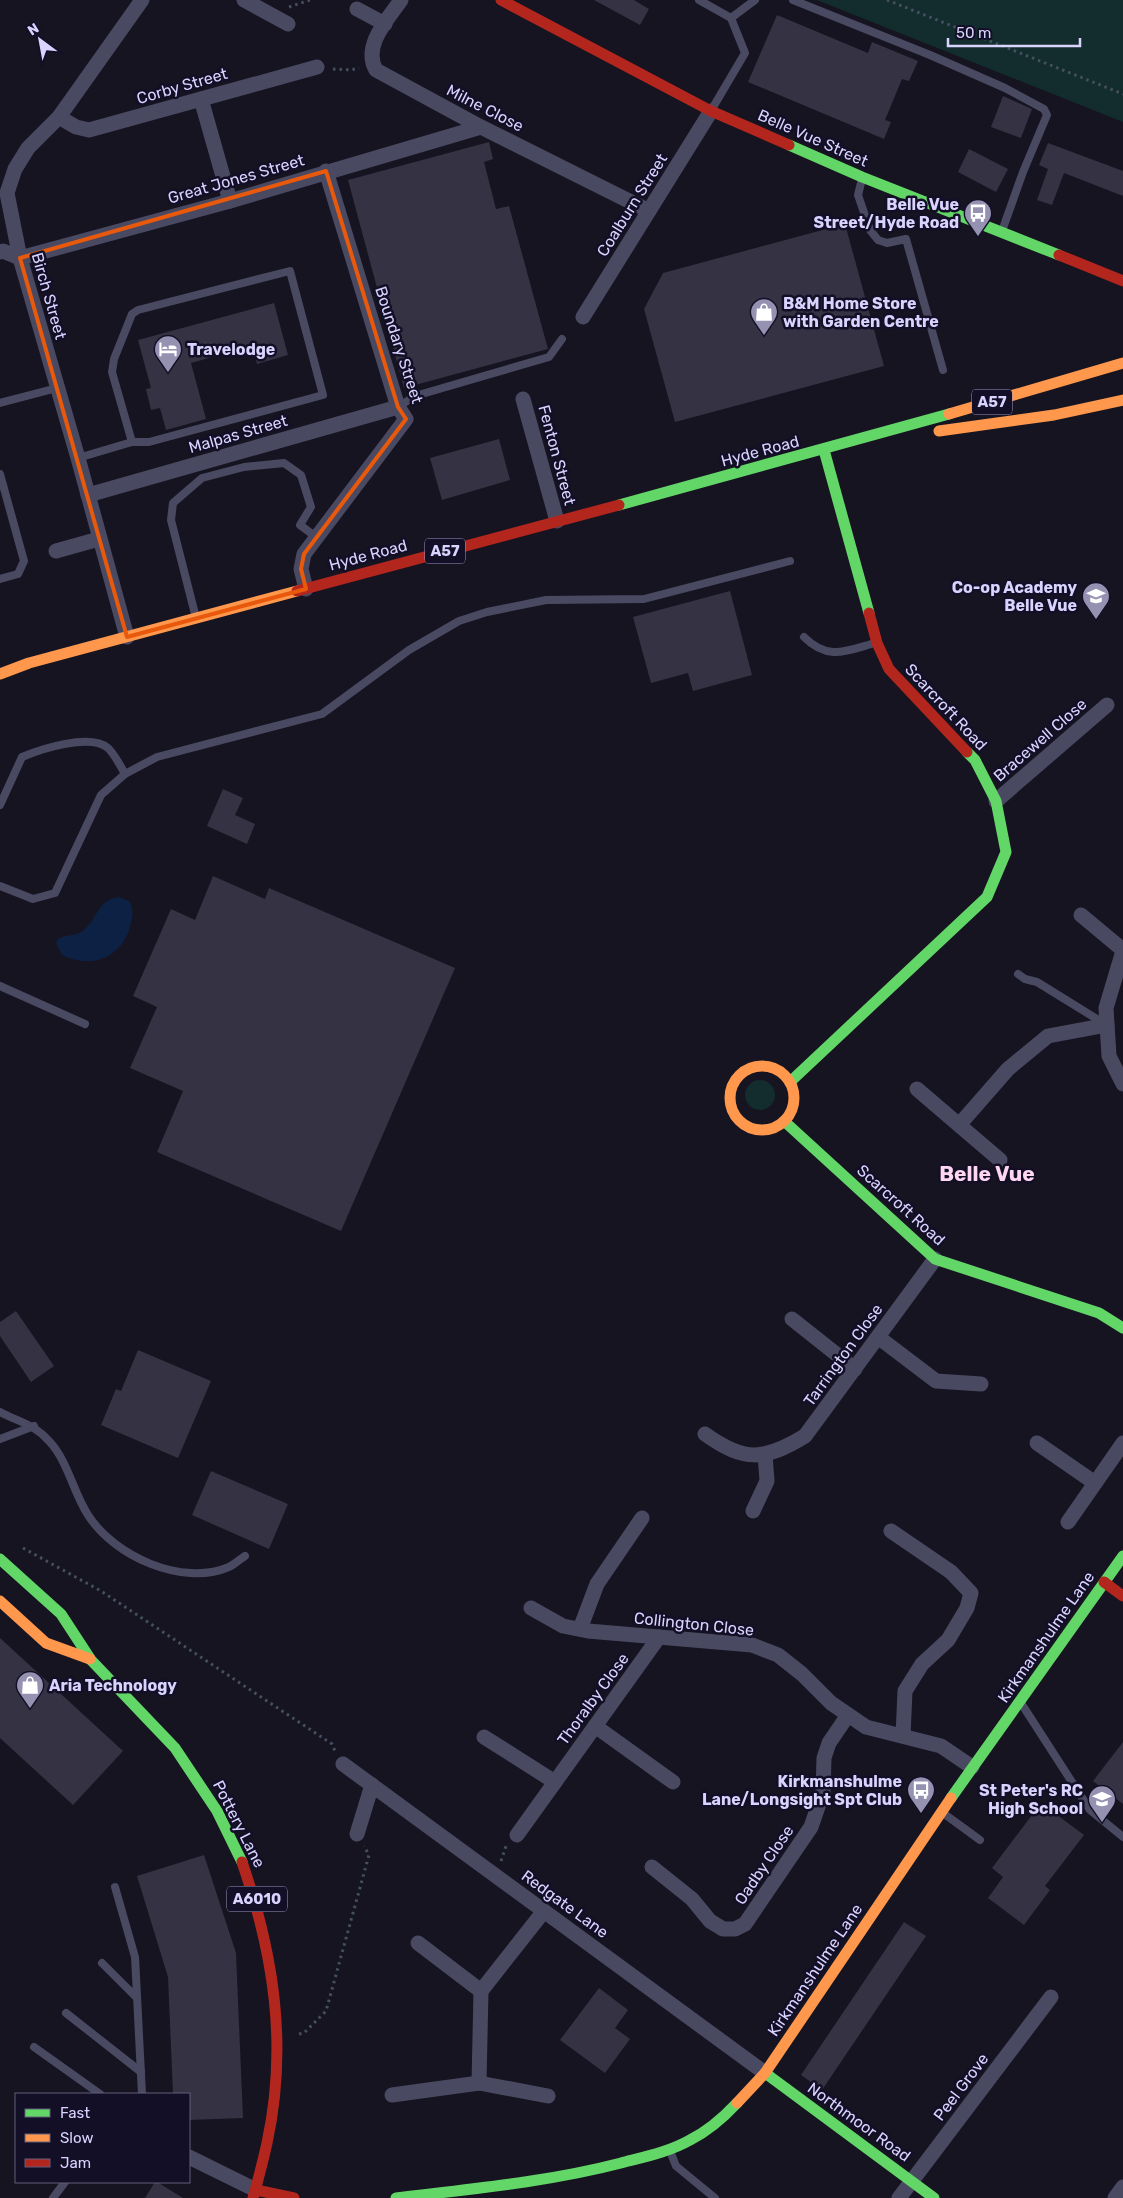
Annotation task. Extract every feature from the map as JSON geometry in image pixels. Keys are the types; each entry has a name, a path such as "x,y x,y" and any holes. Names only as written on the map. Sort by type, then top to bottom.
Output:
{"main road":[{"name":"Belle Vue Street","path":"501,0 711,111 862,177 1123,281"},
{"name":"Hyde Road","path":"0,674 29,663 862,440 1123,363"},
{"name":"Hyde Road","path":"994,401 1067,392"},
{"name":"Hyde Road","path":"862,440 1034,419 1082,411 1123,400"},
{"name":"Scarcroft Road","path":"790,1082 988,898 1006,852 996,801 975,760 889,669 877,643 824,450"},
{"name":"Hyde Road","path":"0,665 29,663"},
{"path":"754,1067 774,1068 783,1073 790,1082 794,1091 794,1102 791,1112 776,1127 765,1130 745,1125 732,1109 730,1098 736,1079 754,1067"},
{"name":"Scarcroft Road","path":"784,1121 935,1259 1098,1313 1123,1328"},
{"name":"Kirkmanshulme Lane","path":"396,2198 503,2195 670,2149 689,2142 719,2122 765,2073 972,1767 1123,1556"},
{"name":"Pottery Lane","path":"0,1559 66,1620 90,1659 167,1738 185,1760 204,1787 234,1843 255,1893 269,1944 276,1992 278,2038 274,2103 254,2194"},
{"path":"1104,1582 1123,1596"},
{"name":"Pottery Lane","path":"0,1601 46,1643 90,1659"},
{"name":"Northmoor Road","path":"765,2073 934,2198"},
{"path":"254,2194 294,2198"}],"street":[{"path":"244,0 288,24"},
{"path":"373,64 371,48 401,0"},
{"name":"Birch Street","path":"127,637 20,258 6,193 15,170 28,148 59,117 137,2"},
{"path":"357,9 385,24"},
{"name":"Milne Close","path":"373,64 376,70 388,78 649,211"},
{"name":"Corby Street","path":"59,117 76,127 90,130 317,67"},
{"path":"201,99 230,201"},
{"name":"Coalburn Street","path":"583,317 711,111"},
{"name":"Great Jones Street","path":"20,258 230,201 326,171 482,127"},
{"name":"Boundary Street","path":"306,589 301,569 304,554 406,419 398,407 326,171"},
{"path":"0,252 20,258"},
{"name":"Fenton Street","path":"523,399 557,521"},
{"name":"Malpas Street","path":"88,495 398,407"},
{"path":"56,551 99,539"},
{"name":"Bracewell Close","path":"996,801 1107,705"},
{"path":"1081,915 1123,951 1106,1008 1108,1056 1123,1084"},
{"path":"959,1125 1008,1069 1048,1036 1107,1025"},
{"path":"917,1090 1000,1160"},
{"name":"Tarrington Close","path":"705,1434 726,1449 754,1456 782,1450 805,1436 935,1259"},
{"path":"792,1319 854,1369"},
{"path":"878,1337 936,1381 981,1384"},
{"path":"1037,1443 1095,1483"},
{"path":"1068,1522 1123,1443"},
{"path":"753,1511 767,1481 765,1454"},
{"path":"580,1629 598,1584 642,1518"},
{"path":"891,1531 951,1572 971,1594 967,1608 948,1640 922,1664 905,1691 903,1736"},
{"name":"Collington Close","path":"531,1608 563,1626 752,1646 778,1655 802,1674 831,1704 866,1727 941,1746 972,1767"},
{"name":"Thoralby Close","path":"518,1835 659,1637"},
{"name":"Oadby Close","path":"652,1867 692,1899 710,1921 722,1929 735,1929 745,1924 811,1827 823,1792 824,1758 848,1715"},
{"path":"595,1726 673,1782"},
{"path":"484,1737 555,1782"},
{"name":"Redgate Lane","path":"343,1764 765,2073"},
{"path":"358,1834 372,1785"},
{"path":"479,2084 481,1992 544,1911"},
{"path":"418,1943 481,1992"},
{"name":"Peel Grove","path":"899,2198 1051,1997"},
{"path":"392,2095 479,2084 548,2096"},
{"path":"190,2158 254,2194"},
{"path":"1114,2198 1123,2186"}],"lane":[{"path":"698,0 731,18 745,53 711,111"},
{"path":"731,18 755,0"},
{"path":"793,0 930,54 1005,88 1044,109 1047,115 1023,172 1002,232"},
{"path":"862,177 858,195 870,230 878,240 887,243 906,239 943,370"},
{"path":"78,458 132,442 150,442 324,395 290,271 138,310 132,314 112,366 132,442"},
{"path":"398,407 415,396 549,357 562,339"},
{"path":"0,403 57,388"},
{"path":"197,619 171,520 173,503 202,478 244,467 284,462 301,475 311,507 300,525 316,537"},
{"path":"0,474 24,561 18,574 0,579"},
{"path":"0,886 33,899 55,893 101,795 125,774 157,757 322,714 409,650 459,621 486,612 546,600 644,599 790,561"},
{"path":"804,637 815,648 836,653 877,643"},
{"path":"0,805 22,757 46,748 83,742 98,743 106,747 125,774"},
{"path":"1018,974 1025,979 1037,982 1107,1025"},
{"path":"0,986 86,1024"},
{"path":"0,1412 34,1426 50,1442 62,1460 80,1503 102,1533 116,1545 140,1558 174,1571 204,1572 229,1567 245,1556"},
{"path":"0,1439 34,1426"},
{"path":"1020,1701 1090,1810 1123,1837"},
{"path":"942,1812 980,1840"},
{"path":"114,1887 136,1957 142,2093"},
{"path":"102,1963 137,1998"},
{"path":"66,2013 141,2072"},
{"path":"34,2047 99,2093"},
{"path":"670,2149 676,2166 715,2198"},
{"path":"53,2198 64,2183"}],"path":[{"path":"887,0 1123,94"},
{"path":"317,67 351,70 373,64"},
{"path":"18,1545 101,1591 332,1744 343,1764"},
{"path":"278,2038 304,2033 326,2010 369,1855 358,1834"},
{"path":"496,1875 505,1847 518,1835"}],"highlighted area":[{"path":"326,171 398,407 406,419 304,554 301,569 306,589 127,637 20,258"}],"green space":[{"path":"817,0 1123,0 1123,122"},
{"path":"760,1080 771,1084 775,1095 771,1106 760,1110 749,1106 745,1095 749,1084"}],"water":[{"path":"118,897 129,901 132,911 130,927 120,947 112,954 93,961 83,961 62,955 56,943 58,939 84,930 106,902"}],"building":[{"path":"594,0 634,0 649,9 640,25"},
{"path":"777,15 868,53 872,42 918,61 909,81 902,79 885,120 891,122 884,139 748,82"},
{"path":"1003,96 1032,109 1021,138 991,127"},
{"path":"489,142 493,159 484,162 496,209 509,206 548,349 404,388 348,180"},
{"path":"1048,143 1123,171 1123,196 1064,173 1052,205 1037,200 1048,169 1039,165"},
{"path":"969,149 1008,169 996,192 958,172"},
{"name":"B&M Home Store with Garden Centre","path":"845,224 884,366 675,422 644,309 663,273"},
{"path":"274,303 288,355 257,364 252,346 191,363 206,419 166,430 160,408 151,410 146,389 151,388 138,340"},
{"path":"499,439 510,480 442,500 430,458"},
{"path":"730,591 752,675 693,691 688,673 651,683 633,617"},
{"path":"223,789 243,798 235,815 255,824 247,844 207,826"},
{"path":"213,876 265,899 269,888 455,968 341,1231 157,1152 183,1091 130,1068 157,1007 133,996 171,909 195,920"},
{"path":"16,1311 54,1366 31,1382 0,1336 0,1322"},
{"path":"138,1350 211,1381 178,1458 101,1425 116,1389 121,1391"},
{"path":"211,1471 288,1504 269,1549 192,1515"},
{"path":"0,1638 123,1751 73,1805 0,1738"},
{"path":"1123,1742 1123,1804 1093,1781"},
{"path":"1041,1803 1084,1835 1045,1886 1050,1890 1024,1925 988,1898 1003,1877 992,1868"},
{"path":"204,1855 236,1953 243,2118 190,2120 190,2093 173,2093 168,1977 137,1876"},
{"path":"904,1922 926,1936 822,2090 801,2075"},
{"path":"599,1988 628,2010 615,2028 630,2039 605,2073 560,2040"},
{"path":"154,2183 159,2183 183,2198 145,2198"}],"traffic: fast":[{"path":"789,145 862,177 1059,255"},
{"path":"619,505 949,414"},
{"path":"824,450 869,613"},
{"path":"790,1082 987,897 1006,852 996,801 975,760 967,752"},
{"path":"784,1121 935,1259 1099,1313 1123,1328"},
{"path":"951,1798 1123,1556"},
{"path":"0,1559 61,1614 91,1660 175,1748 217,1811 242,1862"},
{"path":"765,2073 934,2198"},
{"path":"396,2198 538,2180 593,2170 647,2156 674,2148 703,2133 737,2103"}],"traffic: slow":[{"path":"949,414 1123,363"},
{"path":"939,431 1054,415 1123,400"},
{"path":"0,674 29,663 297,591"},
{"path":"762,1066 780,1072 788,1080 794,1098 788,1116 780,1124 762,1130 744,1124 736,1116 730,1098 736,1080 744,1072 762,1066"},
{"path":"0,1601 46,1643 90,1659"},
{"path":"737,2103 765,2073 951,1798"}],"traffic: jam":[{"path":"501,0 711,111 789,145"},
{"path":"1059,255 1123,281"},
{"path":"297,591 619,505"},
{"path":"869,613 877,643 889,669 967,752"},
{"path":"1104,1582 1123,1596"},
{"path":"242,1862 253,1897 270,1966 277,2036 273,2107 267,2143 253,2198"},
{"path":"256,2190 294,2198"}],"place":[{"name":"Belle Vue Street/Hyde Road","path":"978,237"},
{"name":"B&M Home Store with Garden Centre","path":"764,336"},
{"name":"Travelodge","path":"168,373"},
{"name":"Co-op Academy Belle Vue","path":"1096,620"},
{"name":"Aria Technology","path":"30,1709"},
{"name":"Kirkmanshulme Lane/Longsight Spt Club","path":"921,1814"},
{"name":"St Peter's RC High School","path":"1102,1823"}],"district":[{"name":"Belle Vue","path":"987,1173"}]}
